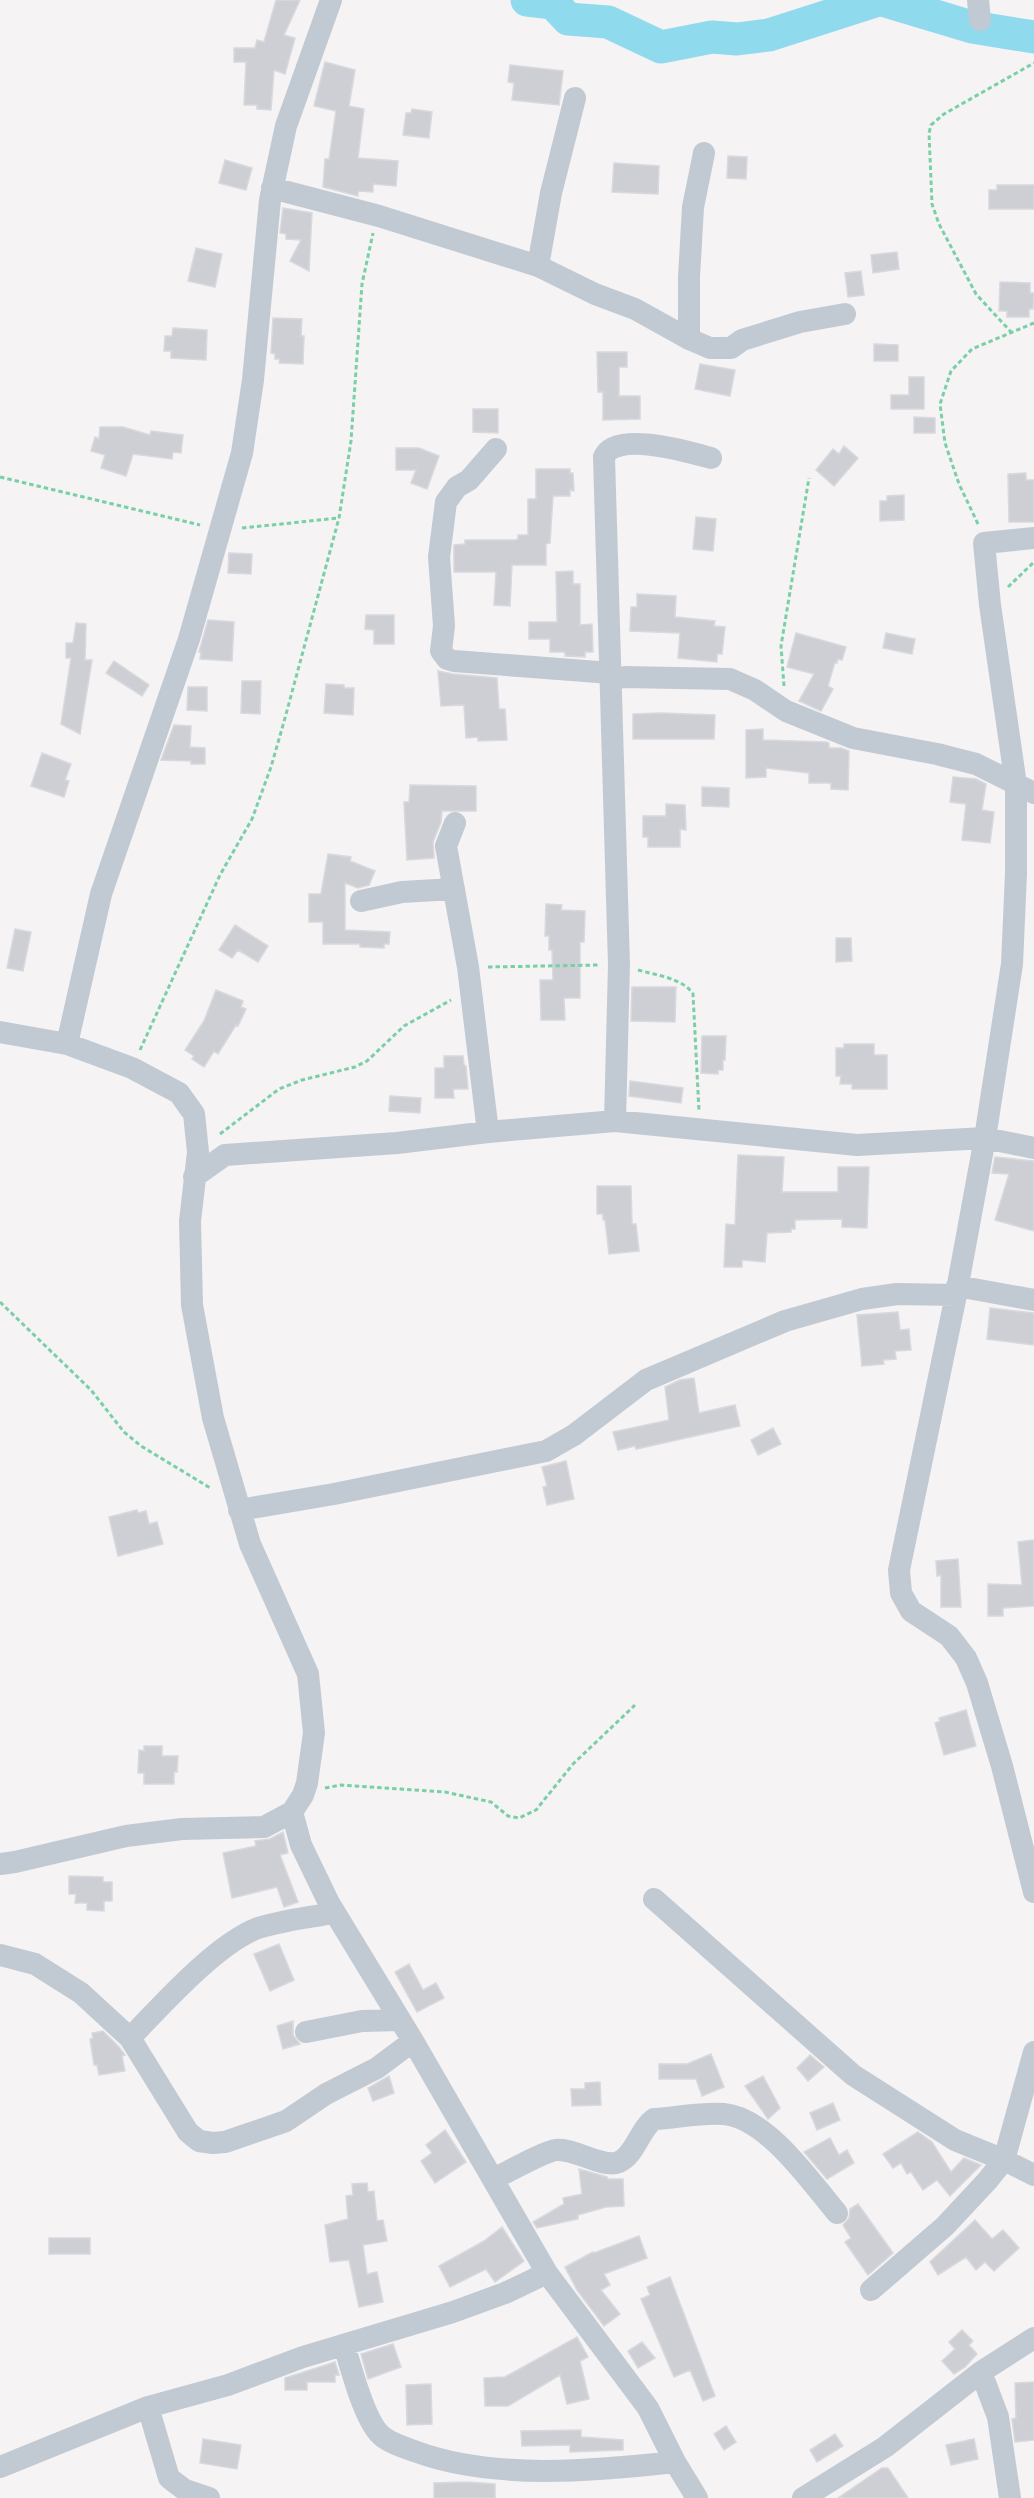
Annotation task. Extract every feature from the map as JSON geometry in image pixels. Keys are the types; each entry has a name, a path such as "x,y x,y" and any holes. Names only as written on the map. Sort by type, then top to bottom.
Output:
{"street":[{"path":"67,1044 101,894 189,639 242,453 253,380 272,188 286,126 331,0"},
{"path":"538,266 551,193 575,98"},
{"path":"689,339 689,277 693,207 704,153"},
{"path":"272,188 379,216 538,266 595,294 635,309 710,348 731,348 742,340 800,321 845,314"},
{"path":"615,1121 619,965 611,676 604,523 604,458 607,450 614,446 664,445 711,458"},
{"path":"496,449 469,480 457,487 446,502 440,557 444,626 441,651 447,659 625,677 730,679 755,690 786,711 853,738 937,754 976,765 1025,789"},
{"path":"1034,538 984,543 990,605 1025,789 1016,873 1012,964 985,1138 899,1570 901,1593 911,1611 949,1636 966,1658 977,1683 1002,1766 1034,1892"},
{"path":"455,822 446,846 469,979 488,1132"},
{"path":"362,901 402,892 454,889"},
{"path":"0,1032 67,1044 132,1068 179,1093 219,1147"},
{"path":"195,1114 198,1152 190,1221 192,1305 213,1418 250,1544 308,1674 314,1733 307,1783 298,1803 301,1845 335,1912 548,2273 648,2408 675,2462 698,2498"},
{"path":"194,1177 219,1147 397,1143 488,1132 615,1121 857,1145 985,1138 1034,1148"},
{"path":"238,1506 345,1492 546,1451 574,1435 646,1380 785,1321 862,1299 897,1294 956,1291 1034,1300"},
{"path":"0,1864 126,1836 182,1829 264,1827 298,1803"},
{"path":"654,1899 853,2075 955,2140 1034,2175"},
{"path":"130,2038 172,1995 234,1940 258,1929 335,1912"},
{"path":"0,1955 35,1964 81,1993 130,2038 188,2132 199,2141 225,2142 286,2121 326,2094 377,2068 413,2042"},
{"path":"306,2032 362,2021 400,2020"},
{"path":"871,2290 945,2226 1004,2160 1034,2052"},
{"path":"493,2179 554,2150 569,2150 609,2164 618,2162 626,2157 646,2124 654,2119 724,2114 752,2122 787,2155 837,2213"},
{"path":"0,2467 148,2407 228,2385 303,2357 453,2312 505,2293 548,2273"},
{"path":"802,2498 885,2448 981,2372 1034,2338"},
{"path":"344,2345 358,2391 370,2418 382,2437 438,2460 486,2469 613,2469 675,2462"},
{"path":"981,2372 998,2417 1011,2498"},
{"path":"148,2407 169,2478 185,2490 209,2498"}],"path":[{"path":"1012,333 976,294 939,224 932,204 928,141 931,125 944,114 1034,63"},
{"path":"132,1068 220,875 252,819 282,728 339,518 351,441 362,284 369,244 379,216"},
{"path":"984,543 945,443 940,405 951,371 972,349 1034,323"},
{"path":"0,477 221,530 339,518"},
{"path":"786,711 781,646 809,478"},
{"path":"990,605 1034,562"},
{"path":"219,1147 279,1089 302,1080 356,1067 367,1061 404,1026 469,979 619,965 680,983 689,987 693,994 700,1128"},
{"path":"0,1302 91,1390 124,1432 141,1446 238,1506"},
{"path":"298,1803 321,1788 341,1785 445,1792 491,1802 508,1816 519,1818 536,1810 573,1764 635,1705"}],"building":[{"path":"276,0 300,0 284,35 295,38 285,74 274,70 271,110 257,109 257,105 244,105 246,62 234,62 234,48 255,48 257,40 264,42"},
{"path":"325,62 355,70 349,106 364,109 358,158 398,161 396,186 373,184 373,192 358,191 358,196 323,187 325,159 329,159 336,111 314,106"},
{"path":"510,65 563,71 559,105 512,100 514,83 508,82"},
{"path":"412,109 432,112 429,138 403,135 406,113 411,113"},
{"path":"728,156 747,157 746,179 727,178"},
{"path":"225,160 252,168 246,190 219,183"},
{"path":"614,163 659,166 658,194 612,192"},
{"path":"997,185 1034,185 1034,209 989,209 989,190 997,190"},
{"path":"283,208 312,213 309,271 290,261 301,240 286,239 286,234 280,233"},
{"path":"196,248 222,254 215,287 188,281"},
{"path":"897,252 899,269 873,273 871,255"},
{"path":"861,271 864,295 848,297 845,273"},
{"path":"1000,282 1030,283 1030,293 1034,293 1033,309 1029,309 1029,317 1007,317 1007,311 999,311"},
{"path":"273,318 302,319 303,364 279,363 280,359 275,359 275,354 271,353"},
{"path":"173,328 207,330 206,360 171,358 171,351 164,351 165,336 172,336"},
{"path":"874,344 898,345 898,361 874,361"},
{"path":"597,352 627,352 627,367 619,367 619,396 640,396 640,419 603,420 603,392 598,392"},
{"path":"700,364 735,370 730,396 695,389"},
{"path":"909,377 924,377 924,409 891,409 891,395 909,395"},
{"path":"473,409 498,409 498,433 473,432"},
{"path":"914,417 935,418 935,433 914,433"},
{"path":"100,427 123,427 150,435 151,431 183,435 181,453 173,452 172,459 133,454 126,476 101,468 105,455 91,451 95,437 99,439"},
{"path":"844,446 858,458 834,486 816,470 833,449 839,454"},
{"path":"396,448 419,448 439,456 427,489 411,483 416,470 396,470"},
{"path":"536,469 570,469 570,473 573,473 574,491 570,490 570,496 553,496 550,543 546,544 546,565 512,565 510,606 494,605 496,572 454,572 454,545 465,544 465,540 515,540 518,539 518,535 528,535 528,499 536,499"},
{"path":"1026,473 1026,480 1034,480 1034,522 1009,522 1008,474"},
{"path":"904,495 904,520 880,521 880,501 887,501 887,496"},
{"path":"696,517 716,519 713,551 693,549"},
{"path":"229,553 252,554 251,574 228,573"},
{"path":"573,571 573,584 580,584 580,625 592,624 593,652 585,652 585,657 565,656 565,652 550,652 550,639 529,639 529,622 557,622 556,572"},
{"path":"637,594 676,596 675,617 715,621 714,626 725,627 722,654 717,654 717,662 678,658 680,633 630,631 631,607 637,607"},
{"path":"366,615 394,615 394,644 374,644 374,630 365,629"},
{"path":"208,620 234,622 232,661 200,659 201,652 199,652"},
{"path":"76,623 86,624 85,660 92,660 80,734 61,724 71,658 66,658 66,643 73,643"},
{"path":"796,633 846,647 842,660 838,659 837,663 835,662 828,686 833,689 821,711 799,701 814,674 787,667"},
{"path":"886,633 915,639 912,654 883,648"},
{"path":"114,661 149,685 142,696 106,673"},
{"path":"438,671 497,678 499,709 505,709 507,740 478,741 478,737 466,738 464,705 441,706"},
{"path":"242,681 261,681 260,714 241,713"},
{"path":"326,684 354,688 353,715 324,713"},
{"path":"188,687 207,687 207,711 187,710"},
{"path":"633,714 715,715 714,739 633,739"},
{"path":"174,725 191,726 190,747 205,748 205,764 161,760"},
{"path":"763,729 763,740 826,742 829,743 829,748 849,751 848,790 831,789 831,783 809,783 809,773 766,768 766,777 746,778 746,730"},
{"path":"42,753 71,764 65,780 69,781 64,797 31,786"},
{"path":"953,777 976,779 986,784 982,810 994,812 990,843 962,840 966,804 950,802"},
{"path":"410,785 476,786 476,811 442,811 441,822 433,842 434,858 407,860 404,802 409,802"},
{"path":"702,787 729,788 729,807 702,806"},
{"path":"666,804 685,805 686,830 680,829 680,847 648,847 648,837 643,837 643,816 666,816"},
{"path":"328,854 351,857 350,861 375,871 369,885 358,888 345,883 345,930 390,932 389,944 384,944 384,948 360,947 360,944 323,944 323,922 309,922 309,894 321,894"},
{"path":"546,904 562,905 561,910 585,911 584,942 580,942 580,998 564,998 565,1020 541,1020 540,980 553,980 552,950 549,950 549,936 545,936"},
{"path":"235,925 268,946 258,962 238,950 232,958 219,950"},
{"path":"15,929 31,932 23,971 7,968"},
{"path":"836,938 851,938 852,961 836,962"},
{"path":"632,987 676,987 675,1022 631,1021"},
{"path":"216,990 243,1001 241,1007 246,1009 238,1026 236,1025 218,1054 214,1051 204,1067 192,1059 194,1056 185,1050 204,1021"},
{"path":"702,1036 726,1036 723,1070 718,1070 718,1074 701,1073"},
{"path":"844,1044 874,1044 874,1055 887,1055 887,1089 852,1089 852,1084 840,1084 841,1076 836,1076 836,1048 844,1048"},
{"path":"444,1056 463,1056 466,1066 468,1089 453,1089 454,1098 435,1098 435,1068 444,1068"},
{"path":"630,1081 683,1088 681,1103 629,1096"},
{"path":"390,1096 421,1098 420,1113 389,1111"},
{"path":"738,1155 784,1157 782,1192 838,1192 838,1167 869,1167 867,1228 842,1227 842,1219 795,1220 795,1229 791,1229 791,1232 767,1233 765,1262 742,1260 742,1267 724,1267 726,1224 735,1225"},
{"path":"995,1157 1034,1161 1034,1231 995,1220 1009,1174 992,1173"},
{"path":"597,1186 631,1186 632,1224 636,1224 639,1251 609,1254 605,1220 603,1220 603,1214 597,1214"},
{"path":"990,1308 1034,1313 1034,1345 987,1339"},
{"path":"898,1312 900,1330 909,1329 911,1350 895,1351 896,1359 883,1360 884,1364 862,1366 857,1315"},
{"path":"694,1378 699,1413 735,1405 740,1426 636,1449 635,1446 618,1450 613,1432 669,1420 665,1387 680,1380"},
{"path":"773,1428 781,1444 758,1455 751,1440"},
{"path":"566,1461 574,1499 547,1505 543,1487 547,1486 542,1467"},
{"path":"137,1510 138,1513 146,1511 149,1524 157,1522 163,1544 118,1556 109,1517"},
{"path":"1034,1540 1034,1606 1003,1608 1003,1616 988,1616 988,1584 1022,1585 1018,1542"},
{"path":"958,1559 961,1607 941,1607 941,1575 937,1576 936,1561"},
{"path":"966,1710 976,1746 944,1755 935,1723 940,1721 939,1718"},
{"path":"144,1746 162,1746 162,1756 178,1756 174,1784 144,1784 144,1773 138,1773 139,1750 144,1751"},
{"path":"283,1832 288,1853 280,1855 298,1902 284,1907 277,1887 232,1898 223,1853 256,1846 255,1841 270,1839"},
{"path":"69,1876 103,1877 103,1882 112,1882 112,1901 104,1901 104,1911 87,1910 87,1903 75,1903 76,1894 69,1894"},
{"path":"279,1944 294,1980 270,1991 254,1954"},
{"path":"409,1964 423,1990 436,1983 444,1998 417,2012 395,1972"},
{"path":"293,2021 293,2035 300,2044 283,2049 277,2026"},
{"path":"103,2031 125,2055 122,2056 125,2071 99,2075 97,2065 94,2065 90,2039 93,2038 92,2033"},
{"path":"711,2054 724,2087 702,2096 696,2079 659,2079 659,2064 687,2064"},
{"path":"810,2055 824,2067 808,2081 797,2068"},
{"path":"389,2076 394,2093 373,2101 368,2088"},
{"path":"763,2076 780,2108 768,2119 745,2086"},
{"path":"600,2082 601,2105 572,2106 571,2089 585,2089 585,2083"},
{"path":"833,2103 840,2120 817,2130 810,2113"},
{"path":"445,2130 466,2162 435,2183 421,2161 432,2153 426,2145"},
{"path":"918,2132 932,2142 951,2172 964,2158 981,2165 950,2196 937,2180 923,2190 911,2172 907,2174 901,2163 893,2168 883,2154"},
{"path":"830,2138 839,2155 847,2150 854,2163 827,2179 804,2152"},
{"path":"579,2169 608,2179 623,2179 624,2206 606,2207 578,2215 578,2219 537,2228 533,2222 564,2204 563,2198 582,2194"},
{"path":"367,2183 368,2192 374,2191 377,2221 383,2220 387,2241 363,2245 367,2274 377,2272 383,2302 359,2307 349,2260 330,2262 325,2225 348,2219 346,2196 353,2195 352,2184"},
{"path":"858,2204 893,2253 868,2275 845,2242 851,2238 843,2225 849,2218 850,2209"},
{"path":"975,2220 992,2239 1003,2230 1019,2248 994,2271 985,2262 976,2270 966,2257 938,2275 930,2262"},
{"path":"502,2227 524,2261 495,2282 486,2269 450,2287 439,2266 484,2241"},
{"path":"639,2236 647,2258 604,2274 610,2285 601,2290 620,2314 604,2326 577,2290 565,2267 593,2252"},
{"path":"49,2238 90,2238 90,2254 49,2254"},
{"path":"670,2277 715,2396 703,2401 690,2370 674,2377 641,2299 650,2295 647,2287"},
{"path":"962,2330 973,2341 969,2345 977,2354 965,2367 954,2374 942,2361 955,2349 949,2342"},
{"path":"577,2337 588,2357 580,2361 589,2399 567,2404 560,2375 508,2406 485,2406 484,2378 505,2377"},
{"path":"642,2342 655,2358 638,2368 628,2351"},
{"path":"393,2344 401,2367 368,2379 361,2354"},
{"path":"335,2362 339,2375 335,2375 335,2382 307,2382 307,2390 285,2390 285,2378"},
{"path":"1034,2382 1034,2440 1015,2442 1012,2419 1016,2418 1015,2383"},
{"path":"431,2384 432,2424 407,2425 406,2385"},
{"path":"726,2426 736,2442 724,2450 714,2434"},
{"path":"581,2430 581,2437 623,2440 623,2450 570,2452 570,2445 522,2446 521,2431"},
{"path":"835,2434 843,2446 817,2462 810,2450"},
{"path":"203,2439 241,2445 237,2469 200,2463"},
{"path":"974,2439 978,2459 951,2465 946,2445"},
{"path":"882,2468 888,2468 908,2498 838,2498"},
{"path":"434,2483 495,2484 495,2498 434,2498"}],"waterway":[{"path":"527,0 553,3 568,19 608,22 661,47 712,37 737,39 769,35 878,0"},
{"path":"882,0 972,27 1034,37"}]}
